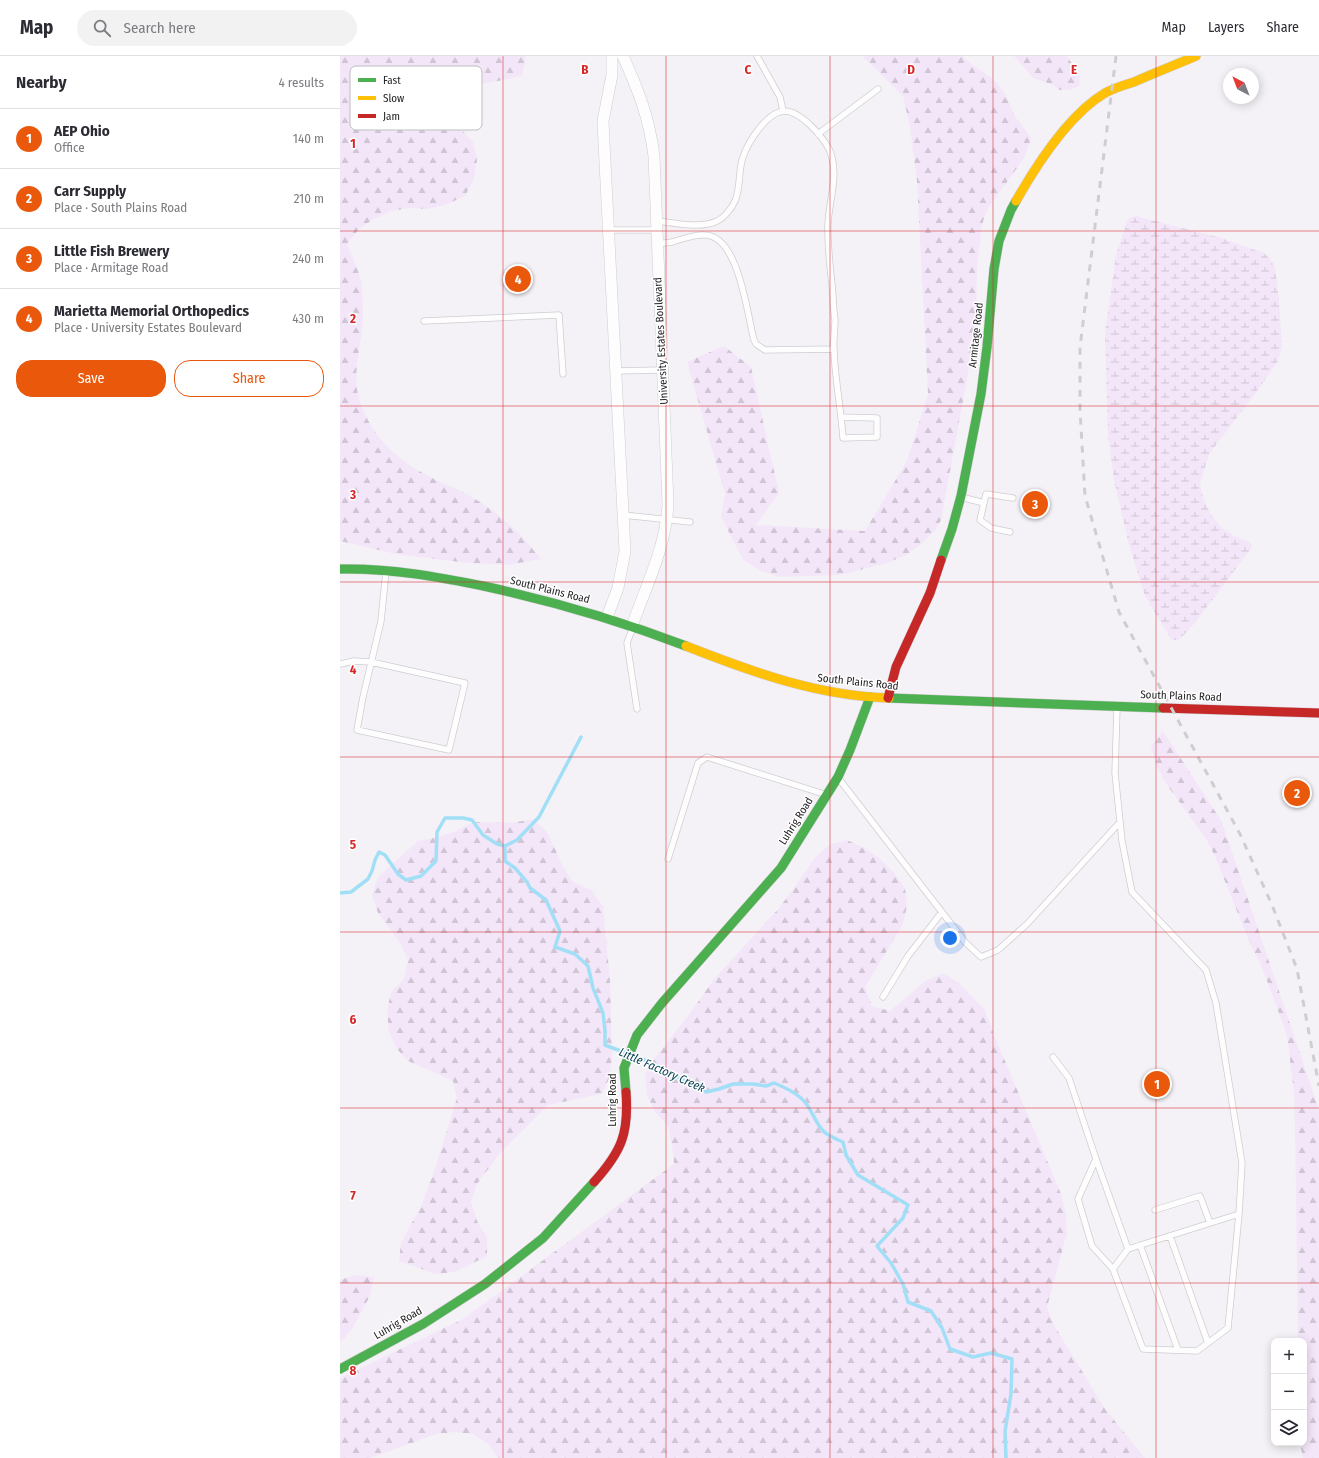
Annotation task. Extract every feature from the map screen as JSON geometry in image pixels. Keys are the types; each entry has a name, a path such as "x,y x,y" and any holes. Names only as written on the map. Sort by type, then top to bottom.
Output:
{"street":[{"path":"607,617 618,588 625,551 603,120 612,75 612,56"},
{"name":"University Estates Boulevard","path":"623,56 642,100 650,127 654,156 667,520 664,538 656,563 633,626"},
{"name":"Armitage Road","path":"888,698 896,667 930,593 952,529 961,496 981,394 988,347 994,269 999,241 1011,210 1032,174 1050,148 1075,118 1090,104 1106,93 1196,56"},
{"name":"South Plains Road","path":"340,569 386,569 444,578 516,593 607,617 772,678 812,689 839,694 888,698 1031,704 1117,705 1318,715"},
{"name":"Luhrig Road","path":"340,1370 423,1324 485,1284 543,1238 604,1171 621,1144 626,1128 627,1106 624,1068 637,1036 662,1003 781,868 838,777 870,697"}],"lane":[{"path":"757,56 780,97 783,111"},
{"path":"818,134 878,89"},
{"path":"609,230 657,225 706,224 718,221 735,202 738,192 741,164 750,141 756,132 772,116 783,111 790,112 798,116 818,134 831,155 834,172 828,224 835,320 833,349 843,438 877,437 877,418 841,417"},
{"path":"656,244 671,242 696,235 706,235 716,238 721,242 728,250 738,273 754,340 760,348 765,350 833,349"},
{"path":"424,320 559,315 564,374"},
{"path":"615,371 662,370"},
{"path":"1010,532 991,528 980,520 986,494 1013,498"},
{"path":"961,496 984,503"},
{"path":"623,515 690,522"},
{"path":"340,664 354,661 371,662 465,683 449,750 357,730 371,662 381,621 386,569"},
{"path":"633,626 627,643 637,709"},
{"path":"1096,1159 1078,1200 1092,1246 1113,1269 1143,1349 1197,1351 1228,1328 1239,1214 1242,1163 1214,993 1206,970 1132,892 1122,841 1115,773 1117,705"},
{"path":"668,859 698,763 707,757 827,795"},
{"path":"838,777 965,942 981,957 998,950 1027,924 1120,822"},
{"path":"883,997 908,956 942,912"},
{"path":"1053,1057 1069,1078 1128,1249"},
{"path":"1155,1210 1200,1196 1210,1223"},
{"path":"1113,1269 1128,1249 1239,1214"},
{"path":"1170,1236 1208,1343"},
{"path":"1140,1245 1178,1350"}],"green space":[{"path":"340,56 526,56 522,76 482,85 482,66 350,66 350,130 462,130 473,142 477,160 474,179 465,196 445,205 427,209 409,208 391,211 374,219 359,229 347,244 361,281 363,301 363,321 356,372 357,392 372,428 390,449 411,466 436,480 463,492 488,507 516,531 541,559 508,565 468,563 396,554 340,541"},
{"path":"862,56 963,56 966,60 999,85 1005,93 1015,116 1031,139 1024,158 989,207 982,225 977,267 976,330 941,520 935,531 906,555 887,563 840,575 779,577 759,570 743,559 721,517 725,494 687,362 724,346 751,367 779,493 756,525 865,531 907,461 928,394 917,181 910,127 903,96"},
{"path":"1014,56 1067,56 1080,76 1079,86 1070,90 1060,90 1051,84 1033,78"},
{"path":"1136,216 1221,238 1264,253 1271,260 1275,268 1279,300 1282,347 1278,361 1209,454 1200,483 1203,498 1211,515 1221,527 1234,536 1250,542 1252,546 1194,624 1178,641 1171,639 1145,596 1129,545 1114,480 1108,435 1105,332 1116,255 1128,219"},
{"path":"1163,731 1222,822 1319,1110 1319,1458 1303,1458 1301,1446 1307,1446 1307,1338 1298,1338 1294,1092 1287,1035 1261,965 1252,948 1208,842 1165,782 1156,765 1151,746"},
{"path":"533,819 547,832 563,866 573,882 591,890 603,906 610,980 612,1056 610,1076 602,1094 548,1105 500,1153 477,1184 471,1202 477,1221 487,1237 487,1256 455,1272 436,1274 399,1261 401,1243 420,1208 434,1172 457,1098 453,1081 408,1061 396,1048 389,1031 387,1011 391,992 404,979 408,960 400,943 378,913 372,895 378,877 418,841 438,837 456,831 473,822 512,823"},
{"path":"847,840 864,848 880,859 894,873 905,888 907,906 903,924 865,987 872,1006 890,1011 925,981 943,973 959,983 985,1010 994,1035 1061,1194 1066,1214 1067,1233 1047,1307 1054,1325 1105,1409 1145,1458 498,1458 488,1444 473,1434 455,1432 437,1434 370,1458 340,1458 340,1378 463,1319 674,1164 668,1126 655,1112 647,1095 645,1074 655,1058 691,1012 714,979 779,908 814,859 829,845"},
{"path":"355,1275 374,1277 370,1296 352,1329 340,1343 340,1280"}],"waterway":[{"path":"505,846 517,840 539,817 581,737"},
{"name":"Little Factory Creek","path":"340,893 351,892 368,879 379,852 385,855 398,874 406,880 421,876 436,861 437,832 445,818 463,818 472,820 483,835 497,844 505,846 505,861 515,868 530,888 546,900 560,931 555,947 575,954 588,966 593,988 603,1013 605,1045 626,1053"},
{"name":"Little Factory Creek","path":"633,1056 650,1062 706,1092 733,1084 753,1084 766,1086 774,1083 788,1089 804,1101 824,1132 843,1142 846,1155 858,1175 908,1205 903,1218 877,1246 891,1263 903,1284 908,1302 931,1311 942,1328 950,1349 973,1357 991,1353 1012,1359 1011,1394 1005,1431 1006,1458"}],"railway":[{"path":"1116,56 1080,347 1080,410 1085,496 1119,612 1240,834 1272,905 1297,969 1319,1086"}],"traffic: fast":[{"path":"941,560 952,529 961,496 981,394 994,269 999,241 1016,201"},
{"path":"340,569 396,572 488,587 588,613 637,628 686,646"},
{"path":"626,1092 624,1068 637,1035 662,1003 781,868 838,777 870,697"},
{"path":"889,698 1163,708"},
{"path":"340,1369 423,1324 485,1284 543,1238 594,1182"}],"traffic: slow":[{"path":"1016,201 1054,141 1091,102 1105,93 1123,85 1134,82 1196,56"},
{"path":"686,646 736,665 811,688 837,693 889,698"}],"traffic: jam":[{"path":"888,698 896,667 930,593 941,560"},
{"path":"1163,708 1319,713"},
{"path":"594,1182 611,1161 622,1141 626,1119 626,1092"}],"place":[{"name":"Marietta Memorial Orthopedics","path":"518,279"},
{"name":"Little Fish Brewery","path":"1035,504"},
{"name":"Carr Supply","path":"1297,793"},
{"name":"AEP Ohio","path":"1157,1084"}]}
